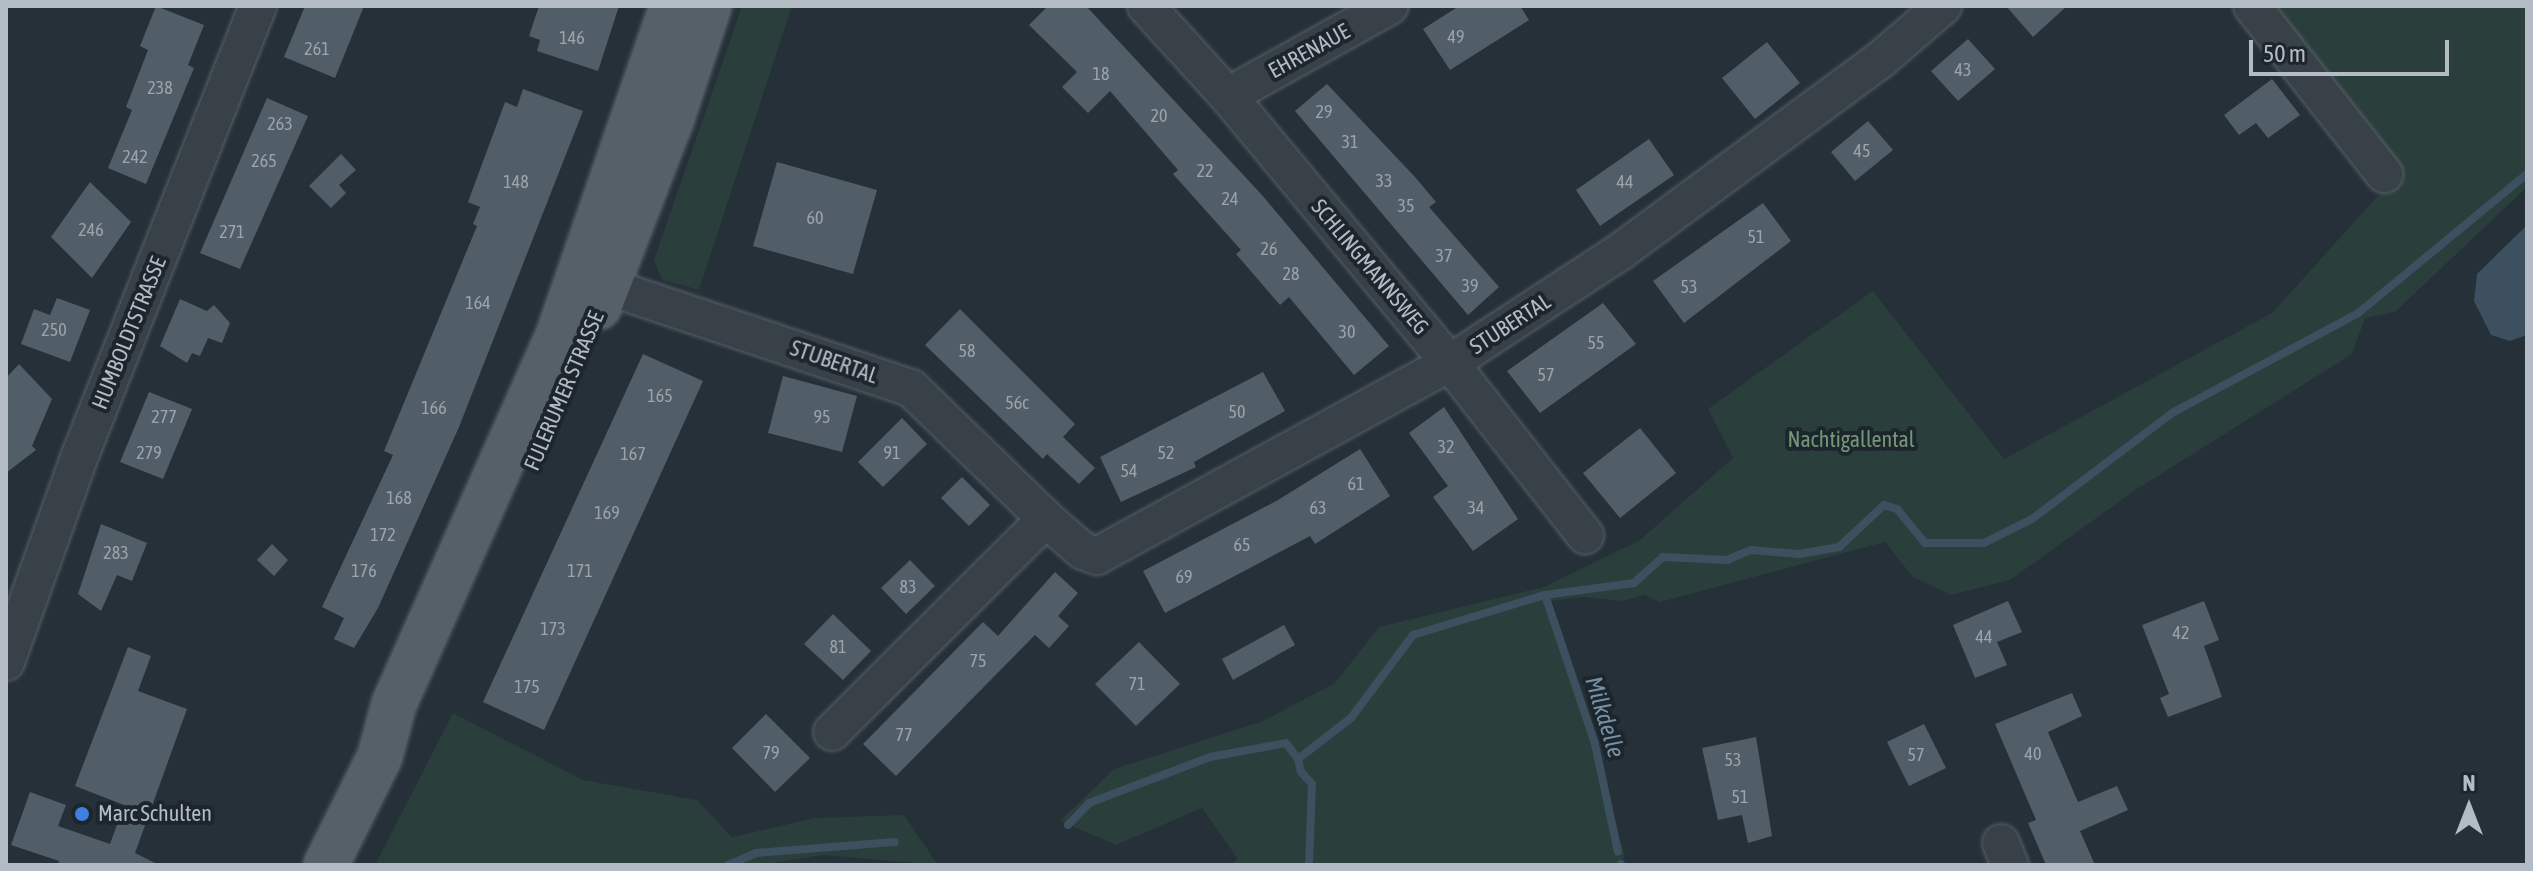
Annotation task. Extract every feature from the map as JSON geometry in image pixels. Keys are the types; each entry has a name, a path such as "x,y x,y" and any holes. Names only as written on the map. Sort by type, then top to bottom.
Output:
{"main road":[{"name":"FULERUMER STRASSE","path":"326,865 380,756 416,713 533,466 593,282 672,6"},
{"name":"FULERUMER STRASSE","path":"593,282 672,118 709,6"}],"street":[{"name":"HUMBOLDTSTRASSE","path":"6,662 81,453 258,6"},
{"name":"SCHLINGMANNSWEG","path":"1146,6 1228,96 1450,363 1585,535"},
{"name":"EHRENAUE","path":"1228,96 1390,6"},
{"name":"STUBERTAL","path":"593,282 911,388 1046,519 1083,551 1097,556 1114,550 1450,363 1621,251 1880,60 1943,6"},
{"path":"2252,6 2384,174"},
{"path":"832,732 1046,519"}],"green space":[{"path":"742,6 792,6 699,290 662,280 654,260"},
{"name":"Nachtigallental","path":"2265,6 2527,6 2527,187 2395,312 2365,318 2352,354 2137,489 2010,580 1951,595 1913,577 1885,542 1660,602 1644,595 1623,601 1584,597 1549,601 1625,856 1618,865 1232,865 1237,858 1202,808 1116,845 1060,821 1114,769 1263,721 1335,683 1379,627 1544,587 1640,540 1733,458 1708,409 1873,291 2004,459 2272,313 2394,178"},
{"path":"453,713 583,780 697,800 732,837 815,818 904,815 938,865 823,855 759,865 375,865"}],"water":[{"path":"2527,225 2527,335 2510,341 2491,335 2474,301 2477,274"}],"building":[{"path":"156,6 204,25 188,65 194,68 146,184 108,168 132,110 126,107 148,50 140,46"},
{"path":"305,6 364,6 335,78 284,57"},
{"path":"539,6 619,6 598,71 537,51 540,40 529,36"},
{"path":"1048,6 1086,6 1262,195 1389,346 1354,375 1289,297 1280,305 1236,254 1241,250 1173,174 1178,170 1110,91 1088,113 1062,87 1077,72 1029,25"},
{"path":"1459,6 1520,6 1529,20 1450,70 1423,29"},
{"path":"2006,6 2067,6 2033,37"},
{"path":"1968,39 1995,69 1958,101 1931,71"},
{"path":"1767,42 1800,83 1755,119 1722,78"},
{"path":"2272,79 2300,115 2268,138 2256,123 2239,135 2224,115"},
{"path":"1327,84 1415,177 1436,202 1429,207 1499,287 1468,315 1295,111"},
{"path":"523,89 583,111 459,427 378,608 354,648 334,639 344,618 322,607 393,455 384,451 477,226 473,224 480,207 468,202 505,102 517,107"},
{"path":"267,98 308,116 240,269 200,253"},
{"path":"1868,121 1893,150 1855,181 1831,152"},
{"path":"1649,139 1674,175 1600,226 1576,190"},
{"path":"341,154 356,170 339,185 346,193 331,208 309,186"},
{"path":"777,162 877,190 853,274 753,246"},
{"path":"90,182 131,222 92,278 51,237"},
{"path":"1763,203 1791,241 1684,323 1653,281"},
{"path":"57,298 90,310 70,362 21,344 34,309 50,315"},
{"path":"180,299 207,311 214,305 230,323 222,343 208,338 200,356 192,353 187,363 160,346"},
{"path":"1603,303 1636,344 1540,413 1507,371"},
{"path":"960,309 1075,424 1063,437 1095,468 1079,484 1047,454 1043,459 925,345"},
{"path":"643,354 703,381 544,730 483,702"},
{"path":"19,364 52,399 32,446 36,450 6,473 6,378"},
{"path":"1263,372 1285,411 1194,462 1196,467 1121,502 1100,457"},
{"path":"783,376 857,396 842,452 768,433"},
{"path":"149,392 192,409 163,479 120,462"},
{"path":"1444,407 1518,519 1473,551 1433,497 1448,486 1409,433"},
{"path":"902,418 927,444 883,487 858,462"},
{"path":"1640,428 1676,473 1620,518 1583,473"},
{"path":"1360,449 1390,496 1315,544 1310,536 1165,613 1143,571 1278,500"},
{"path":"962,477 990,505 969,526 941,498"},
{"path":"101,524 147,543 132,581 117,575 101,611 78,594"},
{"path":"272,544 288,560 274,576 257,560"},
{"path":"910,560 935,586 906,614 881,588"},
{"path":"1055,572 1078,593 1058,616 1069,626 1049,648 1035,635 896,776 863,744 983,622 998,636"},
{"path":"2008,601 2022,632 1997,642 2007,665 1975,678 1953,625"},
{"path":"2204,601 2219,640 2204,646 2222,697 2168,717 2160,698 2169,694 2142,625"},
{"path":"833,614 871,651 843,680 804,644"},
{"path":"1284,625 1295,645 1233,680 1222,659"},
{"path":"1139,642 1180,684 1136,726 1095,684"},
{"path":"128,647 151,656 138,691 187,709 135,853 159,865 58,865 59,861 11,845 30,792 66,805 58,826 110,844 124,805 75,786"},
{"path":"2072,693 2082,716 2048,732 2078,802 2117,786 2128,810 2080,831 2095,865 2046,865 2028,823 2036,820 1995,724"},
{"path":"766,714 810,758 775,792 732,748"},
{"path":"1924,724 1946,768 1909,786 1887,742"},
{"path":"1756,737 1772,836 1748,843 1742,815 1718,820 1702,748"}],"waterway":[{"path":"1068,825 1089,803 1210,757 1286,743 1298,759 1351,718 1413,635 1545,595 1634,583 1663,557 1727,560 1751,550 1799,554 1839,547 1884,505 1897,509 1925,543 1984,543 2032,519 2172,413 2357,314 2527,174"},
{"name":"Milkdelle","path":"1545,595 1595,744 1618,852"},
{"path":"1298,759 1301,772 1312,784 1309,865"},
{"path":"728,865 756,853 895,842"}],"place":[{"name":"Marc Schulten","path":"82,814"}]}
